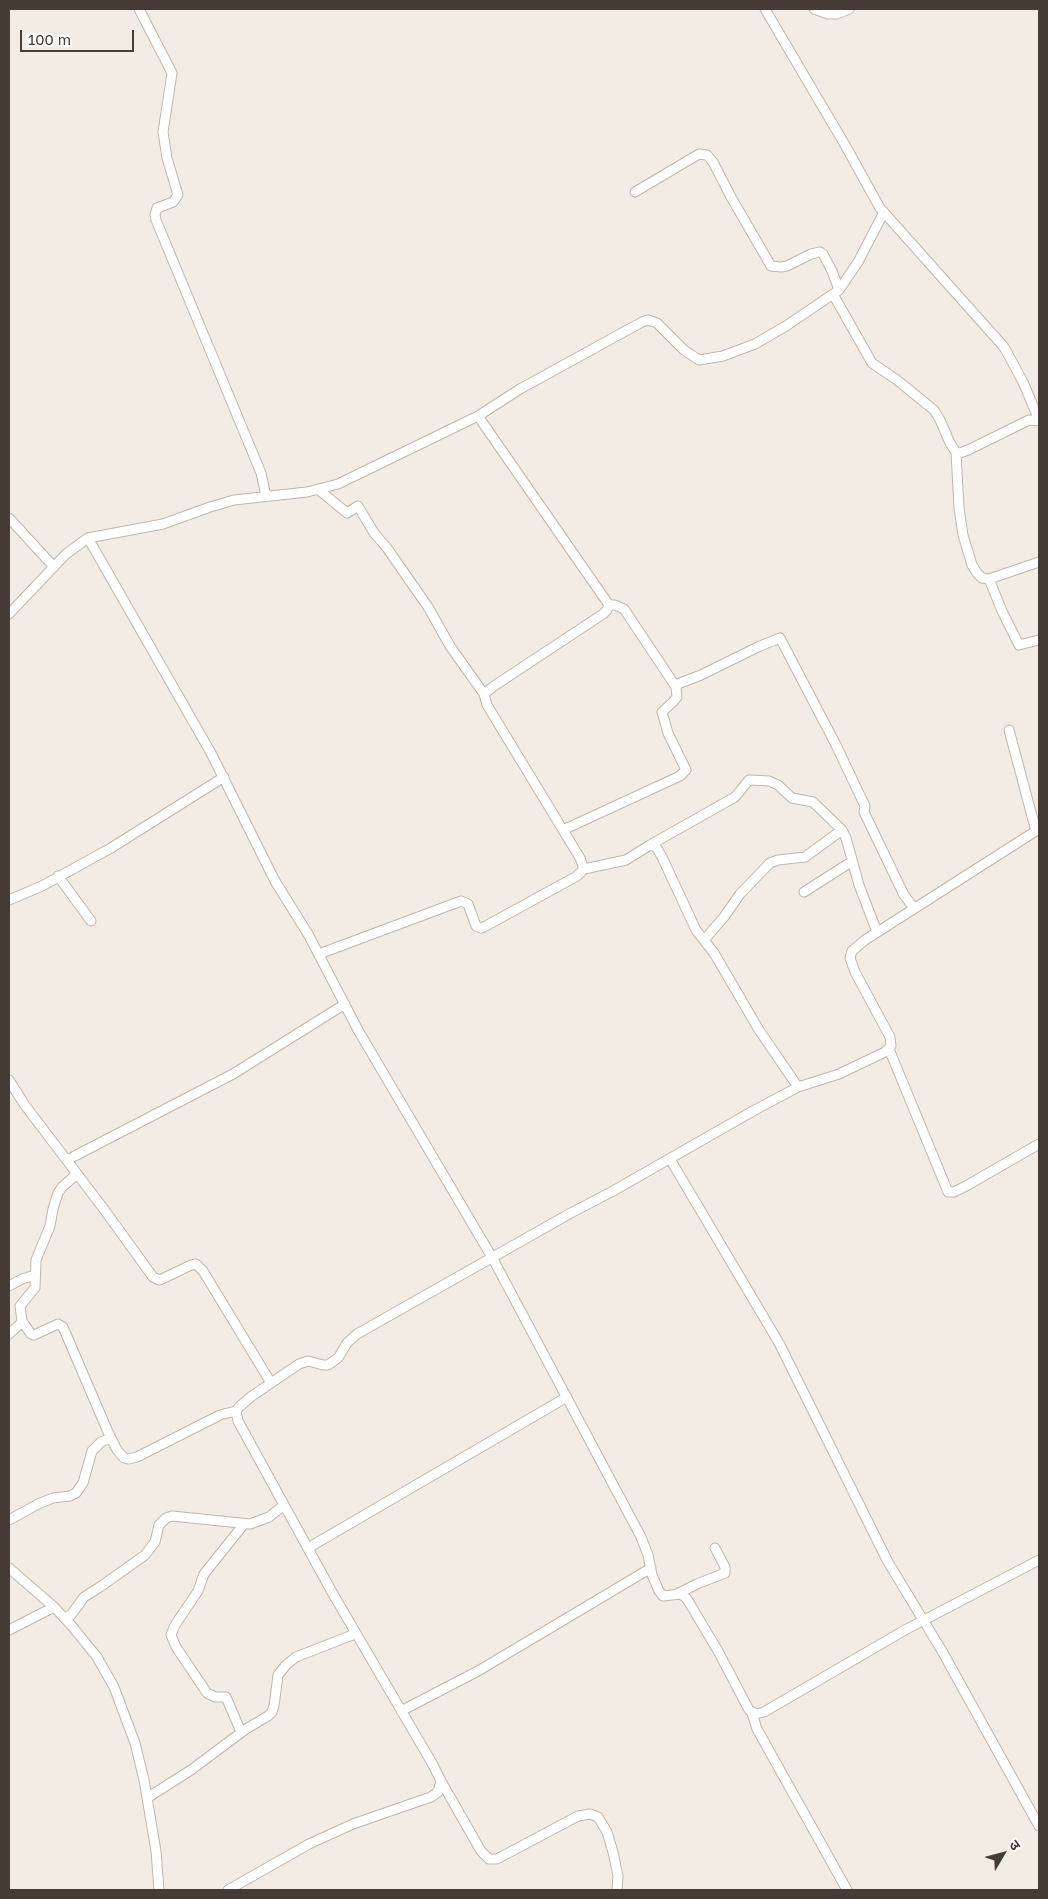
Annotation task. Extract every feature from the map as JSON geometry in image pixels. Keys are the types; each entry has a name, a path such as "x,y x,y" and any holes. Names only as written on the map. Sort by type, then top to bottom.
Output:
{"street":[{"path":"139,9 172,73 164,118 164,139 178,195 173,202 157,208 156,220 261,473 266,496"},
{"path":"765,9 883,214 1004,348 1023,382 1039,420 1029,420 963,452 956,452"},
{"path":"814,9 828,14 837,14 849,9"},
{"path":"635,192 699,154 707,155 713,162 771,266 781,267 820,252 823,254 832,271 837,293 872,363 897,380 934,410 956,452 959,508 965,543 974,570 979,576 989,579 1039,562"},
{"path":"9,614 66,554 88,538 158,525 234,500 319,490 349,479 478,416 520,389 642,322 648,320 657,323 693,358 704,360 723,356 760,341 837,293 858,262 883,214"},
{"path":"478,416 609,605"},
{"path":"319,490 347,513 358,506 374,533 387,548 422,600 463,666 484,694 487,705 580,858 584,870"},
{"path":"9,518 54,567"},
{"path":"88,538 224,777 275,881 297,915 378,1064 492,1259 567,1397 641,1537 648,1555 653,1579 661,1594 664,1596 677,1594 724,1573 725,1566 715,1548"},
{"path":"989,579 1002,612 1019,645 1039,640"},
{"path":"563,830 684,773 685,767 668,733 662,712 677,697 675,685 624,609 616,605 609,605"},
{"path":"484,694 603,614 609,605"},
{"path":"675,685 780,638 835,743 865,806 864,812 904,895 914,908"},
{"path":"77,1174 58,1193 50,1226 36,1260 35,1288 20,1306 22,1321 31,1334 34,1335 58,1324 63,1327 111,1438 121,1455 132,1459 220,1415 236,1411 271,1383 304,1362 328,1365 338,1358 347,1343 357,1334 798,1087 839,1074 881,1055 889,1049 890,1037 855,972 850,958 854,947 1038,830 1009,730"},
{"path":"9,900 36,888 118,844 224,777"},
{"path":"319,954 462,901 468,904 473,923 480,928 484,927 577,876 584,870 626,860 650,844 735,797 747,783 755,779 769,781 792,798 813,802 842,830 846,838 851,862 877,932"},
{"path":"704,940 724,917 740,894 770,863 778,860 805,857 842,830"},
{"path":"650,844 656,847 662,857 690,917 704,940 719,961 759,1030 798,1087"},
{"path":"804,892 851,862"},
{"path":"58,876 90,920"},
{"path":"67,1160 233,1074 345,1004"},
{"path":"889,1049 948,1192 954,1192 966,1186 1039,1144"},
{"path":"9,1080 24,1104 153,1278 159,1280 196,1264 199,1267 271,1383"},
{"path":"670,1158 783,1350 885,1556 942,1651 1039,1826"},
{"path":"9,1286 22,1279 36,1275"},
{"path":"9,1334 22,1321"},
{"path":"308,1548 567,1397"},
{"path":"236,1411 238,1421 355,1634 488,1859 497,1858 578,1816 590,1814 598,1817 607,1832 618,1876 617,1890"},
{"path":"9,1520 38,1504 53,1498 70,1496 76,1493 84,1483 92,1451 100,1442 111,1438"},
{"path":"64,1618 71,1615 84,1596 145,1555 155,1542 159,1525 166,1518 172,1516 244,1524 257,1522 269,1517 284,1505"},
{"path":"241,1732 226,1697 216,1697 207,1692 176,1647 171,1636 175,1625 198,1590 204,1574 244,1524"},
{"path":"677,1594 684,1596 691,1604 718,1651 746,1707 752,1712 760,1714 923,1621 1039,1560"},
{"path":"9,1568 64,1618 93,1652 114,1687 135,1743 156,1851 159,1890"},
{"path":"401,1711 469,1676 651,1568"},
{"path":"9,1630 54,1607"},
{"path":"147,1798 191,1770 241,1732 268,1716 272,1712 278,1675 296,1657 355,1634"},
{"path":"752,1712 757,1729 847,1890"},
{"path":"228,1890 309,1844 353,1824 431,1797 438,1792 441,1781"}]}
